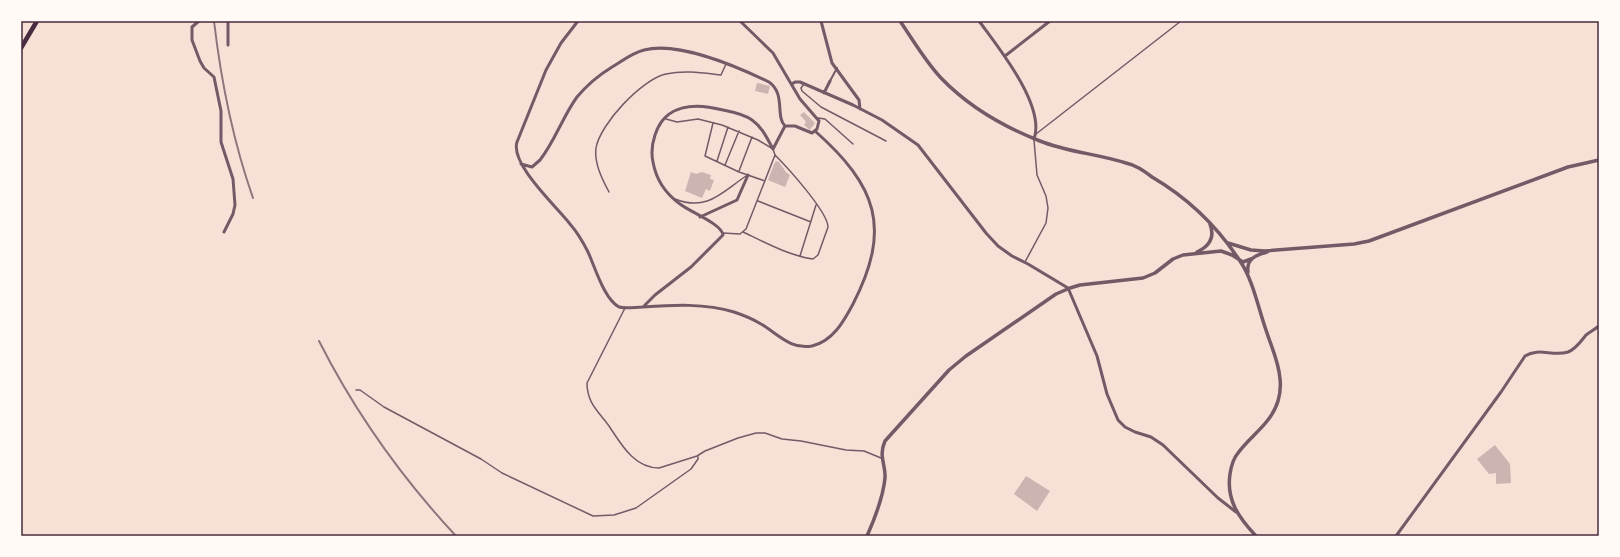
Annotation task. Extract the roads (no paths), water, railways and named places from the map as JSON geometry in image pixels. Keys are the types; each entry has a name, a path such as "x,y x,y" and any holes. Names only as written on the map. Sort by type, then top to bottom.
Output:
{"main road":[{"path":"21,48 38,21"}],"street":[{"path":"199,21 192,27 191,35 200,61 204,68 214,77 221,111 222,142 233,179 236,200 233,214 224,232"},
{"path":"228,21 228,45"},
{"path":"578,21 561,44 546,70 516,145 516,153 531,179 577,233 610,300 617,306 625,308 704,307 722,309 757,321 785,340 799,346 817,344 832,335 847,316 866,276 873,251 875,223 868,197 854,171 816,130"},
{"path":"740,21 773,53 802,101 818,118 819,123 816,130 810,133 795,126 785,126"},
{"path":"821,21 832,63 859,100 860,109"},
{"path":"900,21 928,62 941,78 961,95 998,121 1034,139 1048,144 1129,164 1166,185 1203,215 1216,229 1238,258 1250,281"},
{"path":"979,21 1005,56 1031,103 1036,123 1036,134 1034,139"},
{"path":"1005,56 1050,21"},
{"path":"521,164 532,167 538,163 582,91 607,70 633,54 648,49 670,49 697,53 726,64 772,85 777,91 782,121 785,126"},
{"path":"824,93 837,68"},
{"path":"792,84 797,82 804,84 860,109 888,124 918,145 986,233 998,246 1012,256 1068,288 1097,356 1118,420 1125,427 1151,437 1162,445 1236,512 1256,536"},
{"path":"643,307 652,297 691,267 723,237 723,233 719,228 681,205 672,197 657,177 652,160 655,135 664,118 670,113 682,108 702,107 717,108 742,115 751,119 760,128 773,149"},
{"path":"773,149 785,126"},
{"path":"1227,242 1246,249 1272,251 1354,244 1369,241 1568,167 1599,160"},
{"path":"700,217 737,200 748,175"},
{"path":"1195,254 1208,246 1212,236 1211,226 1203,215"},
{"path":"1238,258 1239,252 1246,249"},
{"path":"867,536 883,490 885,477 881,458 885,441 949,370 966,356 1048,299 1068,288 1080,285 1143,278 1155,273 1175,258 1195,254 1220,252 1238,258 1244,262 1261,254 1272,251"},
{"path":"1236,512 1229,488 1232,463 1238,453 1270,418 1278,401 1280,386 1278,366 1247,268 1251,259"},
{"path":"1396,536 1525,356 1531,352 1538,351 1568,352 1577,346 1587,334 1599,326"}],"lane":[{"path":"1036,134 1181,21"},
{"path":"609,192 598,167 596,147 615,113 642,87 659,76 688,71 721,75 726,64"},
{"path":"804,84 802,91 821,107 886,141"},
{"path":"818,118 821,117 825,119 853,144"},
{"path":"664,118 677,122 693,119 714,123 752,137 773,149 775,155 825,216 828,227 816,258 808,259 743,232"},
{"path":"714,123 705,156 739,172 765,181"},
{"path":"717,161 728,127"},
{"path":"725,165 738,131"},
{"path":"739,172 752,137"},
{"path":"1024,262 1046,223 1048,208 1046,196 1037,175 1034,139"},
{"path":"723,233 735,234 743,232 746,229 775,155"},
{"path":"672,197 682,202 700,204 718,197 748,175"},
{"path":"758,201 811,222"},
{"path":"800,256 816,205"},
{"path":"625,308 587,383 588,398 626,452 640,462 653,468 659,468 698,456 705,451 738,438 756,433 765,433 787,440 801,441 846,450 864,451 881,458"},
{"path":"356,390 360,390 384,407 502,473 593,516 614,516 636,508 691,469 698,459 698,456"}],"railway":[{"path":"214,21 220,66 229,111 239,155 253,198"},
{"path":"319,341 364,419 398,468 456,536"}]}
